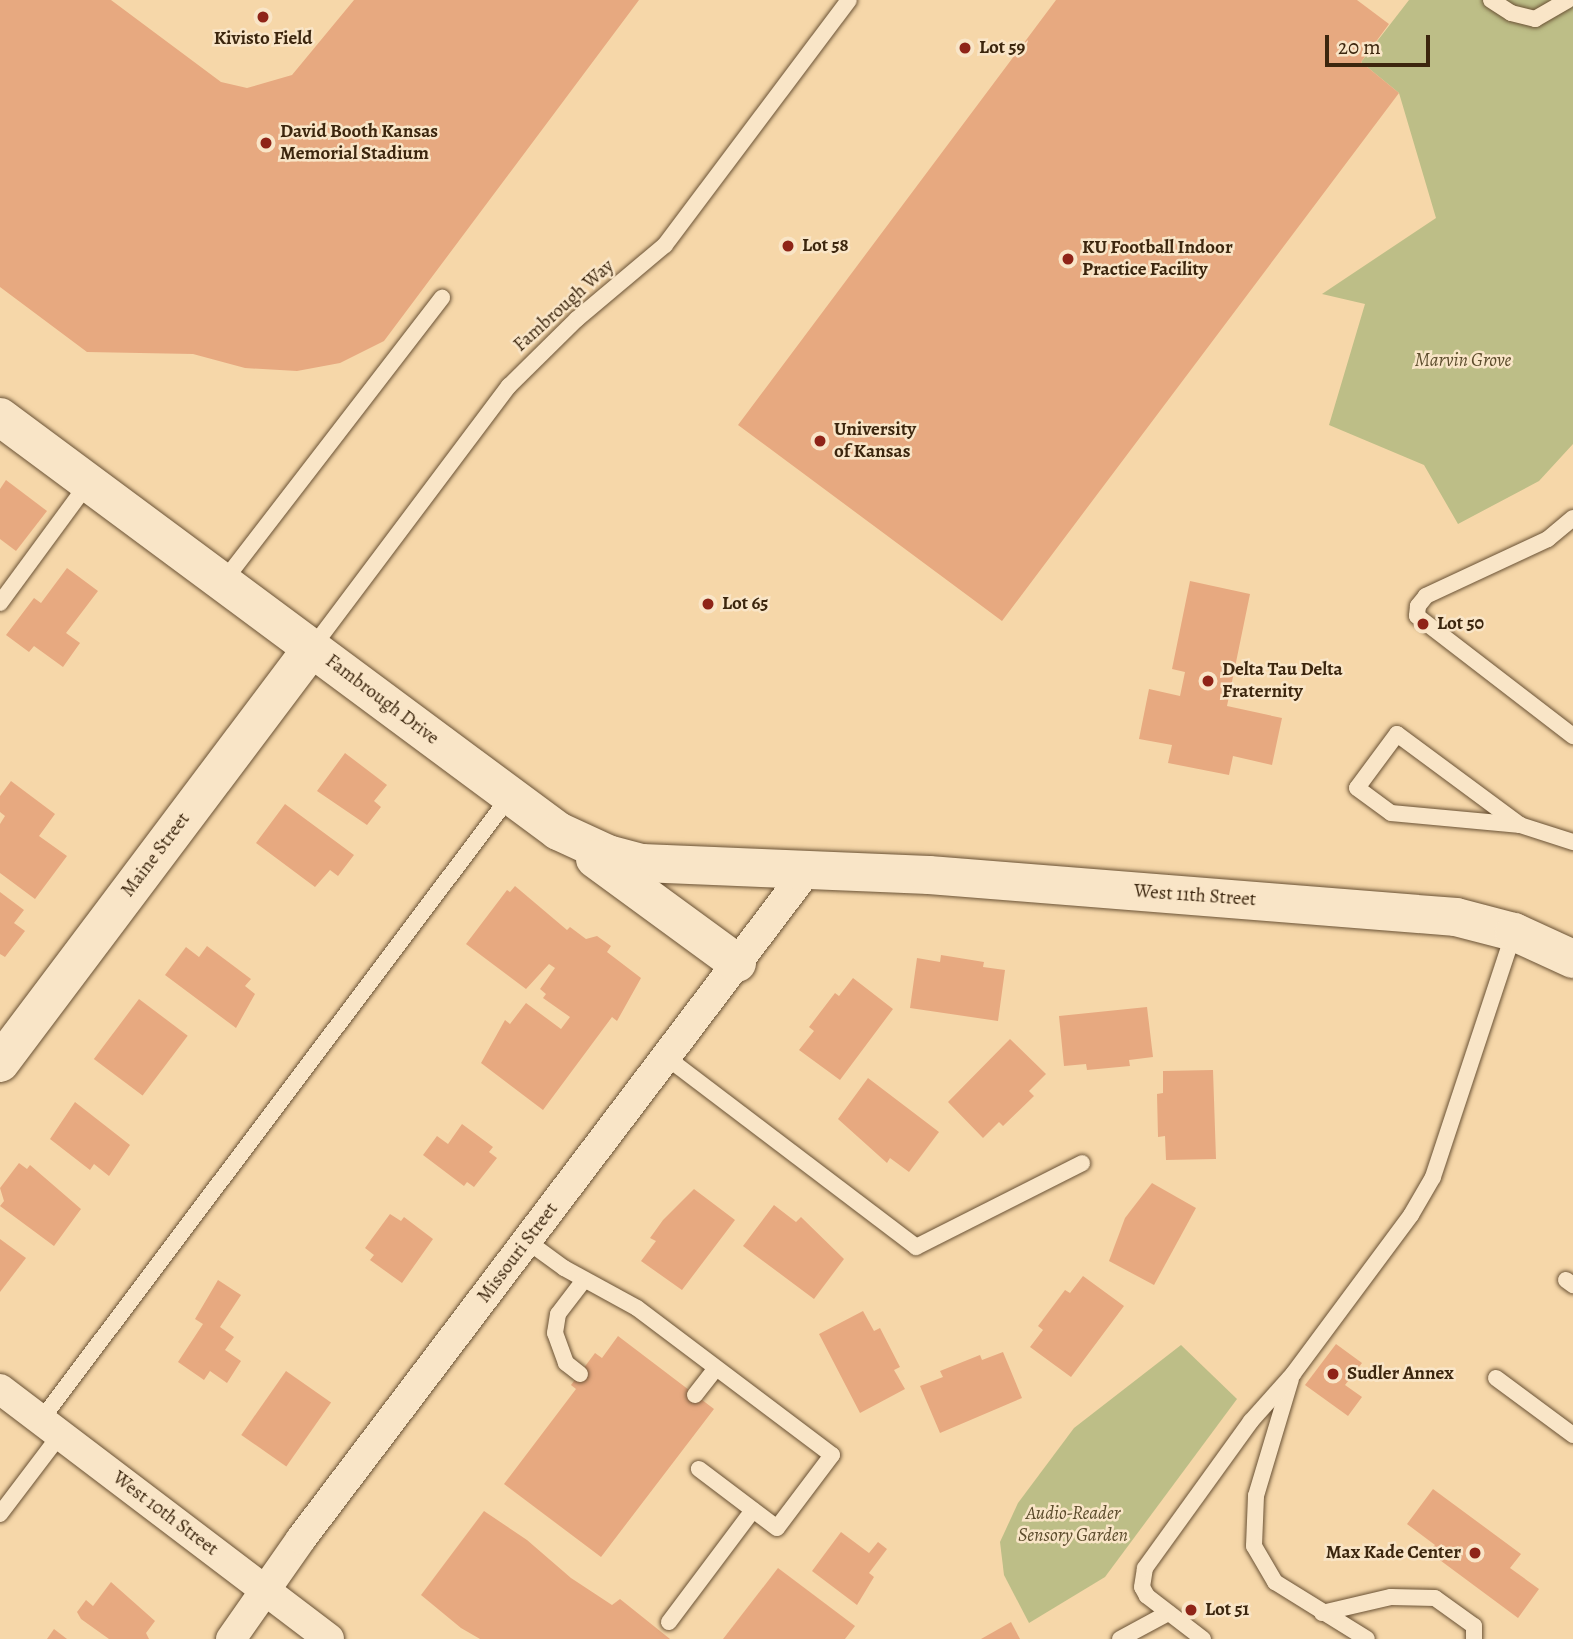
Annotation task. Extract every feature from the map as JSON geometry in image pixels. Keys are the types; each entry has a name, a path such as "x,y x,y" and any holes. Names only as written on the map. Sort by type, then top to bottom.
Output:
{"street":[{"name":"Fambrough Drive","path":"0,417 558,831 642,863 808,869"},
{"name":"Maine Street","path":"0,1063 312,648"},
{"path":"558,831 737,963"},
{"name":"West 11th Street","path":"808,869 1426,914 1514,932 1573,959"},
{"name":"Missouri Street","path":"231,1639 265,1590 808,869"},
{"name":"West 10th Street","path":"0,1389 329,1639"}],"lane":[{"name":"Fambrough Way","path":"312,648 509,386 577,319 665,245 849,0"},
{"path":"1491,0 1511,13 1535,19 1568,0"},
{"path":"223,582 442,298"},
{"path":"0,603 88,482"},
{"path":"1573,518 1548,539 1426,596 1418,606 1417,616 1573,736"},
{"path":"1520,825 1397,734 1357,788 1391,813 1520,825 1573,842"},
{"path":"0,1514 50,1428 510,796"},
{"path":"1203,1639 1147,1596 1142,1587 1145,1568 1251,1421 1293,1374 1411,1215 1433,1177 1514,932"},
{"path":"666,1057 916,1247 1083,1163"},
{"path":"527,1241 584,1280 637,1308 832,1455 777,1528 699,1469"},
{"path":"580,1374 566,1363 555,1333 558,1314 584,1280"},
{"path":"695,1395 716,1368"},
{"path":"1293,1374 1256,1496 1254,1546 1275,1582 1367,1639"},
{"path":"1496,1378 1573,1435"},
{"path":"669,1622 753,1510"},
{"path":"1322,1613 1391,1597 1435,1598 1474,1626 1475,1639"},
{"path":"1120,1639 1168,1613"}],"green space":[{"name":"Marvin Grove","path":"1409,0 1573,0 1573,444 1539,481 1458,524 1424,465 1329,425 1365,304 1322,294 1436,218 1399,93 1361,62"},
{"name":"Audio-Reader Sensory Garden","path":"1181,1345 1237,1399 1105,1577 1029,1623 1004,1575 1000,1542 1018,1503 1074,1428"}],"building":[{"name":"David Booth Kansas Memorial Stadium","path":"0,0 111,0 221,82 247,88 292,75 354,0 639,0 384,341 340,363 297,371 245,368 193,354 87,352 0,287"},
{"name":"KU Football Indoor Practice Facility","path":"1056,0 1357,0 1389,24 1361,62 1399,93 1002,621 738,425"},
{"path":"6,480 47,511 16,551 0,539 0,489"},
{"path":"67,568 98,591 66,633 80,643 63,667 34,646 29,652 6,635 34,598 41,603"},
{"name":"Delta Tau Delta Fraternity","path":"1190,581 1250,594 1227,706 1282,718 1272,765 1233,756 1229,775 1168,763 1172,745 1139,739 1149,689 1180,696 1185,672 1172,669"},
{"path":"345,753 387,785 374,801 381,807 367,825 317,791"},
{"path":"11,781 55,814 39,836 67,856 35,899 0,873 0,824 5,816 0,812 0,796"},
{"path":"285,804 354,855 338,876 330,870 315,887 256,843"},
{"path":"515,886 567,930 570,927 586,939 597,936 611,946 607,952 641,978 617,1021 612,1017 543,1110 481,1063 505,1020 510,1024 526,1003 561,1029 570,1017 543,998 546,994 540,989 555,968 549,964 526,989 466,944 507,890 510,892"},
{"path":"0,892 24,910 14,923 25,931 5,957 0,954"},
{"path":"207,946 251,979 245,986 255,994 236,1028 165,975 186,947 199,957"},
{"path":"941,955 984,962 983,967 1005,970 998,1021 910,1008 917,958 940,962"},
{"path":"853,978 893,1009 840,1080 799,1050 814,1031 809,1027 835,993 839,996"},
{"path":"139,999 188,1036 143,1096 94,1059"},
{"path":"1147,1007 1153,1057 1129,1060 1130,1066 1087,1070 1086,1064 1064,1066 1059,1016"},
{"path":"1010,1039 1046,1074 1029,1091 1034,1096 1003,1126 999,1122 983,1138 948,1102"},
{"path":"1213,1070 1216,1159 1166,1160 1165,1136 1158,1137 1157,1094 1163,1093 1163,1071"},
{"path":"868,1078 939,1132 909,1172 890,1158 887,1163 838,1119"},
{"path":"75,1102 130,1145 109,1176 94,1164 90,1170 50,1139"},
{"path":"462,1124 493,1147 489,1152 497,1158 474,1187 467,1182 464,1186 423,1155 437,1136 448,1144"},
{"path":"19,1163 27,1169 30,1165 81,1209 54,1246 0,1206 4,1201 0,1188"},
{"path":"1152,1183 1196,1208 1154,1285 1109,1261 1125,1218"},
{"path":"694,1189 735,1220 682,1290 641,1261 656,1241 650,1238 663,1220"},
{"path":"774,1205 796,1222 801,1217 844,1259 814,1299 743,1246"},
{"path":"390,1214 401,1221 404,1217 433,1239 402,1283 370,1260 374,1255 365,1248"},
{"path":"0,1239 26,1258 0,1292"},
{"path":"1083,1276 1124,1306 1071,1377 1030,1347 1043,1330 1038,1326 1065,1290 1070,1293"},
{"path":"218,1280 241,1295 220,1327 234,1337 225,1350 241,1361 227,1383 210,1371 204,1380 178,1362 203,1324 195,1319"},
{"path":"863,1311 874,1331 880,1328 900,1367 894,1370 905,1389 860,1413 819,1334"},
{"path":"618,1336 714,1409 601,1557 504,1484 576,1389 571,1385 595,1353 602,1358"},
{"name":"Sudler Annex","path":"1336,1344 1362,1363 1345,1385 1362,1397 1348,1416 1305,1385"},
{"path":"1003,1352 1022,1398 940,1433 920,1386 943,1377 940,1371 980,1355 982,1360"},
{"path":"286,1371 331,1403 286,1466 241,1435"},
{"name":"Max Kade Center","path":"1433,1489 1521,1554 1510,1568 1539,1589 1518,1618 1429,1552 1435,1545 1407,1524"},
{"path":"484,1511 527,1540 571,1578 612,1605 620,1599 670,1639 480,1639 461,1628 421,1595"},
{"path":"841,1532 869,1553 878,1542 887,1549 869,1573 874,1577 857,1605 812,1571"},
{"path":"778,1568 855,1626 845,1639 723,1639"},
{"path":"111,1582 155,1621 146,1633 149,1639 109,1639 81,1619 77,1612 86,1600 93,1606"},
{"path":"1011,1622 1020,1639 981,1639"},
{"path":"54,1629 67,1639 47,1639"}],"place":[{"name":"Kivisto Field","path":"263,17"},
{"name":"Lot 59","path":"965,48"},
{"name":"David Booth Kansas Memorial Stadium","path":"266,143"},
{"name":"Lot 58","path":"788,246"},
{"name":"KU Football Indoor Practice Facility","path":"1068,259"},
{"name":"University of Kansas","path":"820,441"},
{"name":"Lot 65","path":"708,604"},
{"name":"Lot 50","path":"1423,624"},
{"name":"Delta Tau Delta Fraternity","path":"1208,681"},
{"name":"Sudler Annex","path":"1333,1374"},
{"name":"Max Kade Center","path":"1475,1553"},
{"name":"Lot 51","path":"1191,1610"}]}
